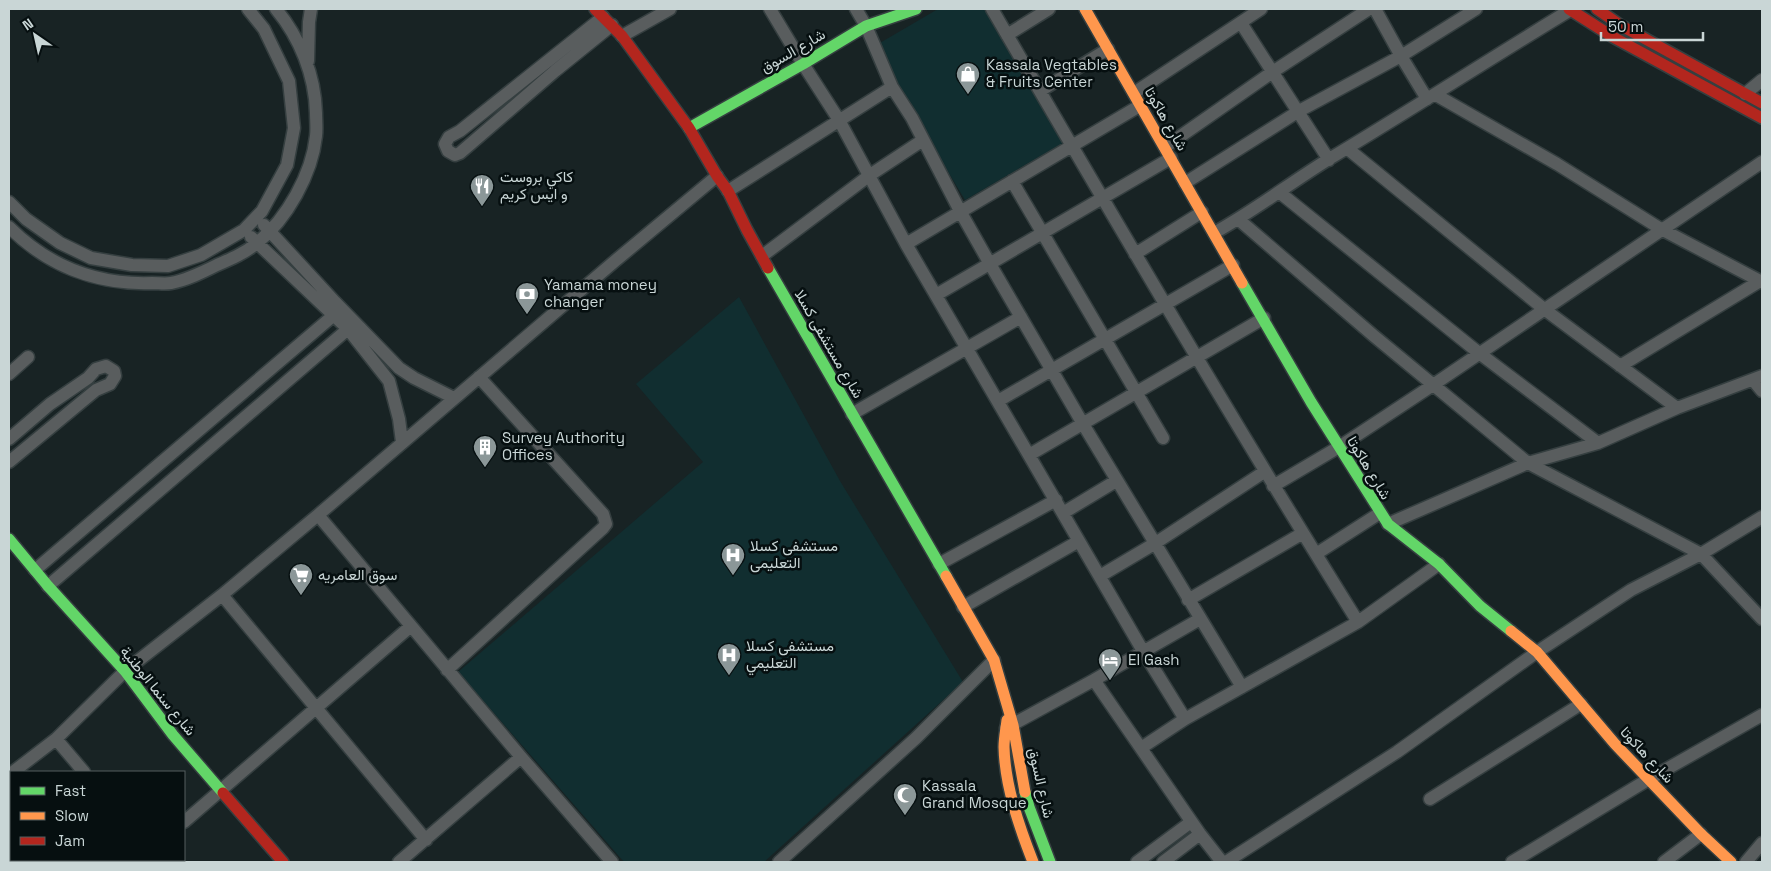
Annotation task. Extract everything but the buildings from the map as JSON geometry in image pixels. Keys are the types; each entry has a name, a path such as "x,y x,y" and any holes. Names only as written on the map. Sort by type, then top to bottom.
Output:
{"street":[{"path":"9,202 26,219 60,243 91,258 132,264 168,266 201,255 244,230 258,217 287,166 294,128 289,81 264,29 248,9"},
{"path":"9,227 49,258 84,275 133,284 172,283 203,272 256,244 270,231 290,206 308,171 316,136 315,98 308,66 294,35 276,9"},
{"path":"308,66 311,9"},
{"path":"622,36 670,9"},
{"path":"770,9 802,64 839,120 906,244 1143,651 1185,719"},
{"path":"856,9 866,26 892,87 912,118 990,264 1116,481 1242,687"},
{"name":"شارع السوق","path":"690,128 866,26 916,9"},
{"path":"992,9 1264,472 1358,622"},
{"path":"1007,35 1049,9"},
{"name":"شارع هاكوتا","path":"1085,9 1312,402 1380,514 1388,524 1439,564 1480,606 1537,652 1615,744 1701,834 1731,862"},
{"path":"1134,93 1261,9"},
{"path":"936,295 1102,198 1168,152 1274,71 1368,9"},
{"path":"1375,9 1401,56 1432,97 1557,164 1661,230 1761,282"},
{"path":"1185,183 1299,111 1401,56 1476,9"},
{"path":"1214,233 1570,9 1613,37 1762,118"},
{"path":"1597,9 1620,25 1762,103"},
{"path":"603,17 555,71 464,149 455,155 448,151 445,144 449,137 460,132 603,17"},
{"name":"شارع مستشفى كسلا","path":"603,17 622,36 690,128 728,192 762,256 994,660 1008,712"},
{"path":"1241,22 1329,160"},
{"path":"1040,91 1108,49"},
{"path":"1745,94 1762,80"},
{"path":"728,192 892,87"},
{"path":"906,244 1141,105"},
{"path":"762,256 870,175 923,140"},
{"path":"1348,149 1544,309 1677,408"},
{"path":"1273,486 1339,447 1433,385 1762,162"},
{"path":"15,771 56,739 125,671 222,595 318,515 717,176"},
{"path":"1012,181 1163,438"},
{"path":"1279,192 1480,353 1598,443"},
{"path":"1135,254 1202,212"},
{"path":"258,217 334,302 399,368 414,378 454,398"},
{"path":"1238,219 1528,463 1701,554 1762,619"},
{"path":"244,230 256,244 348,329 389,381 399,419 402,442"},
{"path":"998,401 1233,265"},
{"path":"1620,366 1761,282"},
{"path":"35,570 334,315"},
{"path":"852,414 1021,317"},
{"path":"1029,455 1264,318"},
{"path":"48,586 348,329"},
{"path":"9,374 28,357"},
{"path":"9,439 50,404 88,378 96,369 106,366 114,371 115,376 110,384 96,390 9,462"},
{"path":"448,670 606,524 603,514 479,377"},
{"path":"1388,524 1528,463 1598,443 1677,408 1757,378 1762,391"},
{"path":"21,429 32,442"},
{"path":"1100,576 1154,544 1264,472"},
{"path":"1063,513 1116,481"},
{"path":"939,564 1056,500"},
{"path":"1316,554 1380,514"},
{"path":"318,515 521,757 612,862"},
{"path":"1094,680 1191,822 1224,862 1397,752 1537,652 1631,590 1701,554 1762,517"},
{"path":"1188,600 1303,533"},
{"name":"شارع سنما الوطنية","path":"9,539 48,586 125,671 173,735 284,862"},
{"path":"963,607 1079,540"},
{"path":"1141,748 1185,719 1358,622 1439,564"},
{"path":"222,595 426,840"},
{"path":"1010,726 1200,619"},
{"path":"185,821 411,626"},
{"path":"779,862 916,738 994,660"},
{"path":"1430,799 1580,704"},
{"name":"شارع السوق","path":"1008,712 1029,807 1050,862"},
{"path":"1512,862 1649,779 1762,715"},
{"name":"شارع السوق","path":"1010,726 1004,746 1010,785 1021,828 1033,862"},
{"path":"56,739 83,771"},
{"path":"399,862 521,757"},
{"path":"1137,862 1191,822"},
{"path":"1163,862 1200,834"},
{"path":"1664,862 1701,834"},
{"path":"1746,862 1762,843"}],"shaded area":[{"name":"Kassala Vegtables & Fruits Center","path":"938,9 986,9 1063,143 965,200 873,47"},
{"name":"مستشفى كسلا التعليمى","path":"739,297 840,481 963,682 764,862 624,862 458,672 703,462 636,384"}],"traffic: fast":[{"path":"689,128 866,26 916,9"},
{"path":"768,268 946,576"},
{"path":"1242,283 1311,402 1388,524 1439,564 1480,606 1511,631"},
{"path":"9,539 48,586 125,671 173,735 223,793"},
{"path":"1025,792 1050,862"}],"traffic: slow":[{"path":"1085,9 1242,283"},
{"path":"946,576 994,660 1013,725 1025,792"},
{"path":"1511,631 1537,652 1615,744 1701,834 1731,862"},
{"path":"1007,720 1004,747 1007,776 1018,820 1033,862"}],"traffic: jam":[{"path":"595,9 622,36 689,128 728,191 768,268"},
{"path":"1569,9 1613,37 1762,118"},
{"path":"1597,9 1620,25 1762,103"},
{"path":"223,793 283,862"}],"place":[{"name":"Kassala Vegtables & Fruits Center","path":"968,95"},
{"name":"كاكي بروست و ايس كريم","path":"482,207"},
{"name":"Yamama money changer","path":"527,315"},
{"name":"Survey Authority Offices","path":"485,468"},
{"name":"مستشفى كسلا التعليمى","path":"733,576"},
{"name":"سوق العامريه","path":"301,596"},
{"name":"مستشفى كسلا التعليمي","path":"729,676"},
{"name":"El Gash","path":"1110,681"},
{"name":"Kassala Grand Mosque","path":"905,816"}]}
